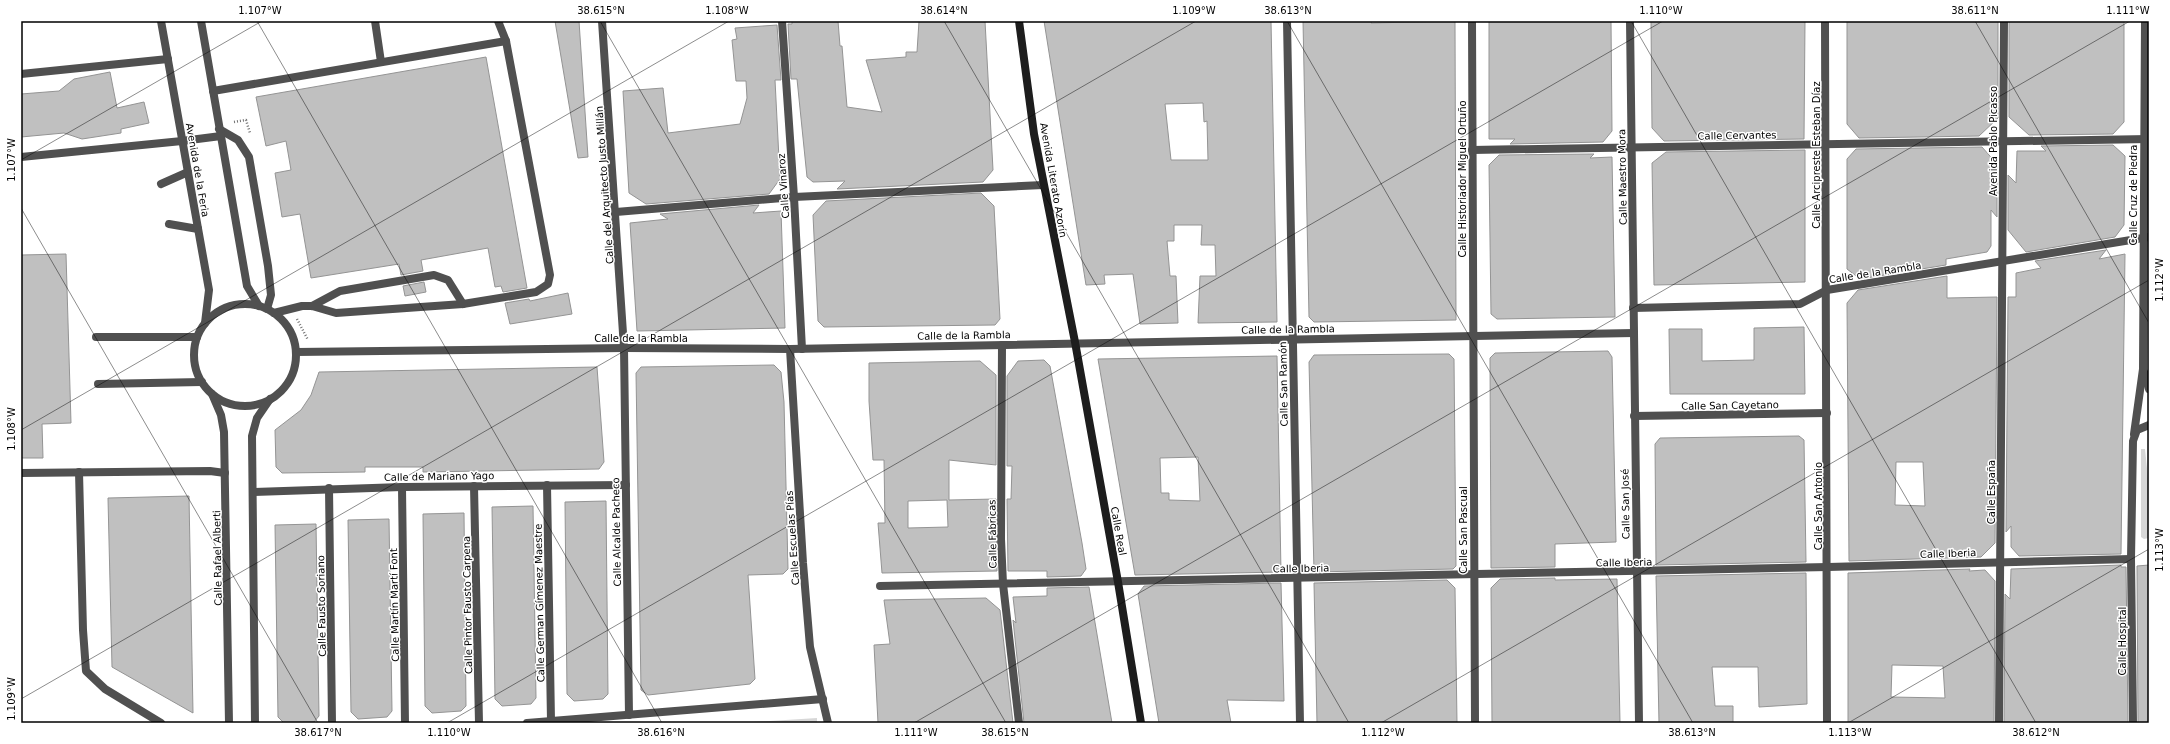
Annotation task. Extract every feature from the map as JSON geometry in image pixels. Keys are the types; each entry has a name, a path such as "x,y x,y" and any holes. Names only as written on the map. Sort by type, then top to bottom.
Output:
{"main road":[{"name":"Avenida Literato Azorín","path":"1020,21 1034,134 1043,186 1075,342"},
{"name":"Calle Real","path":"1075,342 1118,582 1141,723"}],"street":[{"name":"Avenida de la Feria","path":"161,21 209,290 205,323"},
{"path":"201,21 246,286 263,307"},
{"path":"375,21 380,62"},
{"path":"274,313 302,306 312,306 336,313 463,304 536,292 548,284 550,275 506,41 498,21"},
{"name":"Calle del Arquitecto Justo Millán","path":"602,21 624,348"},
{"name":"Calle Vinaroz","path":"782,21 794,197 802,349"},
{"name":"Calle San Ramón","path":"1287,21 1300,723"},
{"name":"Calle Historiador Miguel Ortuño","path":"1472,21 1472,336"},
{"name":"Calle Maestro Mora","path":"1630,21 1634,333"},
{"name":"Calle Arcipreste Esteban Díaz","path":"1825,21 1827,290"},
{"name":"Avenida Pablo Picasso","path":"2003,262 2002,142 2004,21"},
{"name":"Calle Cruz de Piedra","path":"2131,559 2134,434 2143,369 2146,238 2145,21"},
{"path":"213,91 506,41"},
{"path":"21,74 168,59"},
{"path":"21,157 182,141 220,133 238,140 250,157 268,266 271,295 263,307"},
{"name":"Calle Cervantes","path":"1472,150 2146,140"},
{"path":"161,184 188,172"},
{"path":"616,212 794,197 1043,186"},
{"path":"170,224 198,229"},
{"name":"Calle de la Rambla","path":"1633,308 1800,304 1827,290 2146,238"},
{"name":"Calle España","path":"1999,723 2003,262"},
{"path":"312,306 340,291 434,275 448,280 463,304"},
{"name":"Calle San Antonio","path":"1827,290 1827,723"},
{"path":"255,723 252,436 257,418 270,400 281,391 290,380 295,366 296,352 289,330 274,313 263,307 244,304 229,306 216,313 205,323 197,337 194,352 195,368 202,382 212,394 225,402 240,406 255,405 270,400"},
{"name":"Calle de la Rambla","path":"296,352 624,348 802,349 1075,342 1292,340 1634,333"},
{"name":"Calle San José","path":"1634,333 1639,723"},
{"name":"Calle San Pascual","path":"1472,336 1475,723"},
{"path":"96,337 197,337"},
{"name":"Calle Fábricas","path":"1002,344 1000,539 1003,584 1019,723"},
{"name":"Calle Alcalde Pacheco","path":"624,348 629,715"},
{"name":"Calle Escuelas Pías","path":"790,349 803,563 810,647 824,699 828,723"},
{"name":"Calle Cruz de Piedra","path":"2143,369 2149,389"},
{"path":"98,384 202,382"},
{"name":"Calle Rafael Alberti","path":"212,394 221,415 224,432 229,723"},
{"name":"Calle San Cayetano","path":"1634,416 1827,413"},
{"path":"2134,434 2141,427 2149,425"},
{"path":"21,473 210,471 225,473"},
{"path":"79,472 83,630 86,671 105,689 161,723"},
{"name":"Calle German Gímenez Maestre","path":"548,485 551,721"},
{"name":"Calle de Mariano Yago","path":"253,492 402,486 626,485"},
{"name":"Calle Martín Martí Font","path":"402,486 405,723"},
{"name":"Calle Pintor Fausto Carpena","path":"474,486 479,723"},
{"name":"Calle Fausto Soriano","path":"329,488 332,723"},
{"name":"Calle Iberia","path":"880,586 1297,579 2131,559"},
{"name":"Calle Hospital","path":"2131,559 2133,723"},
{"path":"527,723 824,699"}],"shaded area":[{"path":"2141,449 2145,449 2149,488 2149,538 2144,539 2141,537"},
{"path":"817,718 817,723 738,723"}],"building":[{"path":"555,21 579,21 588,157 578,158"},
{"path":"792,21 838,21 840,46 842,46 847,107 882,112 866,60 906,57 906,52 917,52 919,21 985,21 993,170 983,182 837,189 845,181 813,182 807,177 797,79 791,79 788,24 792,24"},
{"path":"1044,21 1271,21 1277,322 1198,323 1200,276 1216,276 1215,245 1201,245 1202,225 1174,225 1174,241 1167,241 1170,276 1176,276 1178,323 1140,324 1133,274 1104,275 1105,284 1086,285","holes":["1203,103 1204,122 1207,121 1208,160 1171,160 1165,104"]},
{"path":"1303,21 1372,21 1371,23 1455,21 1456,320 1314,322 1309,317"},
{"path":"1489,21 1611,21 1612,131 1603,142 1510,144 1515,139 1489,139"},
{"path":"1651,21 1805,21 1804,139 1664,141 1652,128"},
{"path":"1847,21 1998,21 1998,118 1979,136 1859,138 1847,124"},
{"path":"2009,21 2124,21 2124,122 2113,134 2029,135 2009,117"},
{"path":"777,25 781,80 775,80 780,179 769,194 646,204 629,193 623,91 663,88 668,133 740,124 747,98 746,81 736,81 732,40 737,39 735,28"},
{"path":"486,57 527,288 503,292 501,286 495,287 488,248 421,260 423,271 401,275 399,264 311,278 300,214 282,217 275,173 291,170 286,141 266,146 256,97"},
{"path":"110,72 117,108 144,102 149,123 121,129 121,133 82,139 64,133 21,137 21,94 59,91 74,79"},
{"path":"2113,145 2125,156 2124,225 2115,237 2026,252 2008,230 2008,175 2016,183 2017,151 2046,151 2041,146"},
{"path":"1982,147 1997,164 1997,217 1991,210 1991,246 1987,252 1946,259 1946,265 1860,279 1847,269 1847,159 1856,149"},
{"path":"1805,150 1805,282 1654,285 1652,163 1666,152"},
{"path":"1594,154 1590,158 1612,157 1615,317 1497,319 1491,314 1489,165 1499,155"},
{"path":"981,193 994,206 1000,319 995,325 824,327 818,321 813,215 826,201"},
{"path":"759,205 753,213 781,211 785,328 637,331 630,223 668,219 660,214"},
{"path":"2106,250 2099,259 2125,254 2121,554 2019,556 2011,547 2011,526 2006,532 2008,297 2016,297 2016,273 2041,268 2035,261"},
{"path":"66,254 71,423 42,424 43,458 21,458 21,255"},
{"path":"1947,276 1947,298 1997,297 1995,543 1981,557 1849,561 1847,303 1858,290","holes":["1896,462 1923,462 1925,506 1895,505"]},
{"path":"424,282 426,292 405,296 403,286"},
{"path":"568,293 572,314 510,324 505,303 529,299 530,301"},
{"path":"1804,327 1805,394 1670,394 1669,329 1702,329 1702,361 1754,360 1754,328"},
{"path":"1608,351 1612,357 1616,542 1555,544 1555,567 1491,568 1490,358 1495,353"},
{"path":"1449,354 1454,359 1456,566 1453,569 1314,572 1309,362 1314,355"},
{"path":"1277,356 1281,572 1135,575 1098,359","holes":["1198,457 1200,501 1169,500 1169,493 1161,493 1160,458"]},
{"path":"1044,360 1050,366 1082,543 1086,569 1081,576 1047,577 1047,571 1008,571 1007,499 1011,499 1012,466 1007,466 1007,376 1018,361"},
{"path":"980,361 996,375 996,465 949,460 949,500 996,499 997,571 882,573 878,523 885,523 884,460 873,460 869,401 869,363","holes":["947,500 948,527 908,528 908,501"]},
{"path":"774,365 781,372 784,402 788,569 783,574 748,575 755,679 750,684 648,695 641,690 636,373 641,367"},
{"path":"597,367 604,462 599,469 423,472 423,467 365,467 365,472 282,473 276,467 275,430 301,410 311,395 319,372"},
{"path":"1799,436 1804,440 1806,562 1656,565 1655,444 1660,438"},
{"path":"189,496 193,713 112,667 108,498"},
{"path":"606,501 608,694 603,699 574,701 567,694 565,502"},
{"path":"533,506 536,698 531,704 502,706 495,699 492,507"},
{"path":"464,513 466,706 461,711 432,713 425,706 423,514"},
{"path":"389,519 392,711 387,717 358,719 351,712 348,520"},
{"path":"316,524 319,716 314,722 284,723 278,717 275,525"},
{"path":"2121,565 2121,567 2126,567 2128,723 2004,723 2005,594 2010,599 2011,569"},
{"path":"2149,565 2149,723 2138,723 2137,566"},
{"path":"1970,569 1969,571 1985,570 1995,581 1994,723 1848,723 1848,573","holes":["1892,665 1943,666 1945,698 1891,697"]},
{"path":"1806,573 1807,704 1759,707 1758,667 1712,667 1715,706 1733,706 1733,723 1659,723 1656,576"},
{"path":"1555,578 1555,580 1617,579 1620,723 1492,723 1491,588 1500,579"},
{"path":"1447,580 1455,588 1457,723 1317,723 1314,583"},
{"path":"1281,583 1284,701 1227,700 1231,723 1159,723 1138,594 1144,586"},
{"path":"1089,587 1112,723 1024,723 1013,620 1016,623 1013,597 1047,596 1047,588"},
{"path":"986,598 1000,610 1013,723 878,723 874,645 890,644 884,600"}]}
